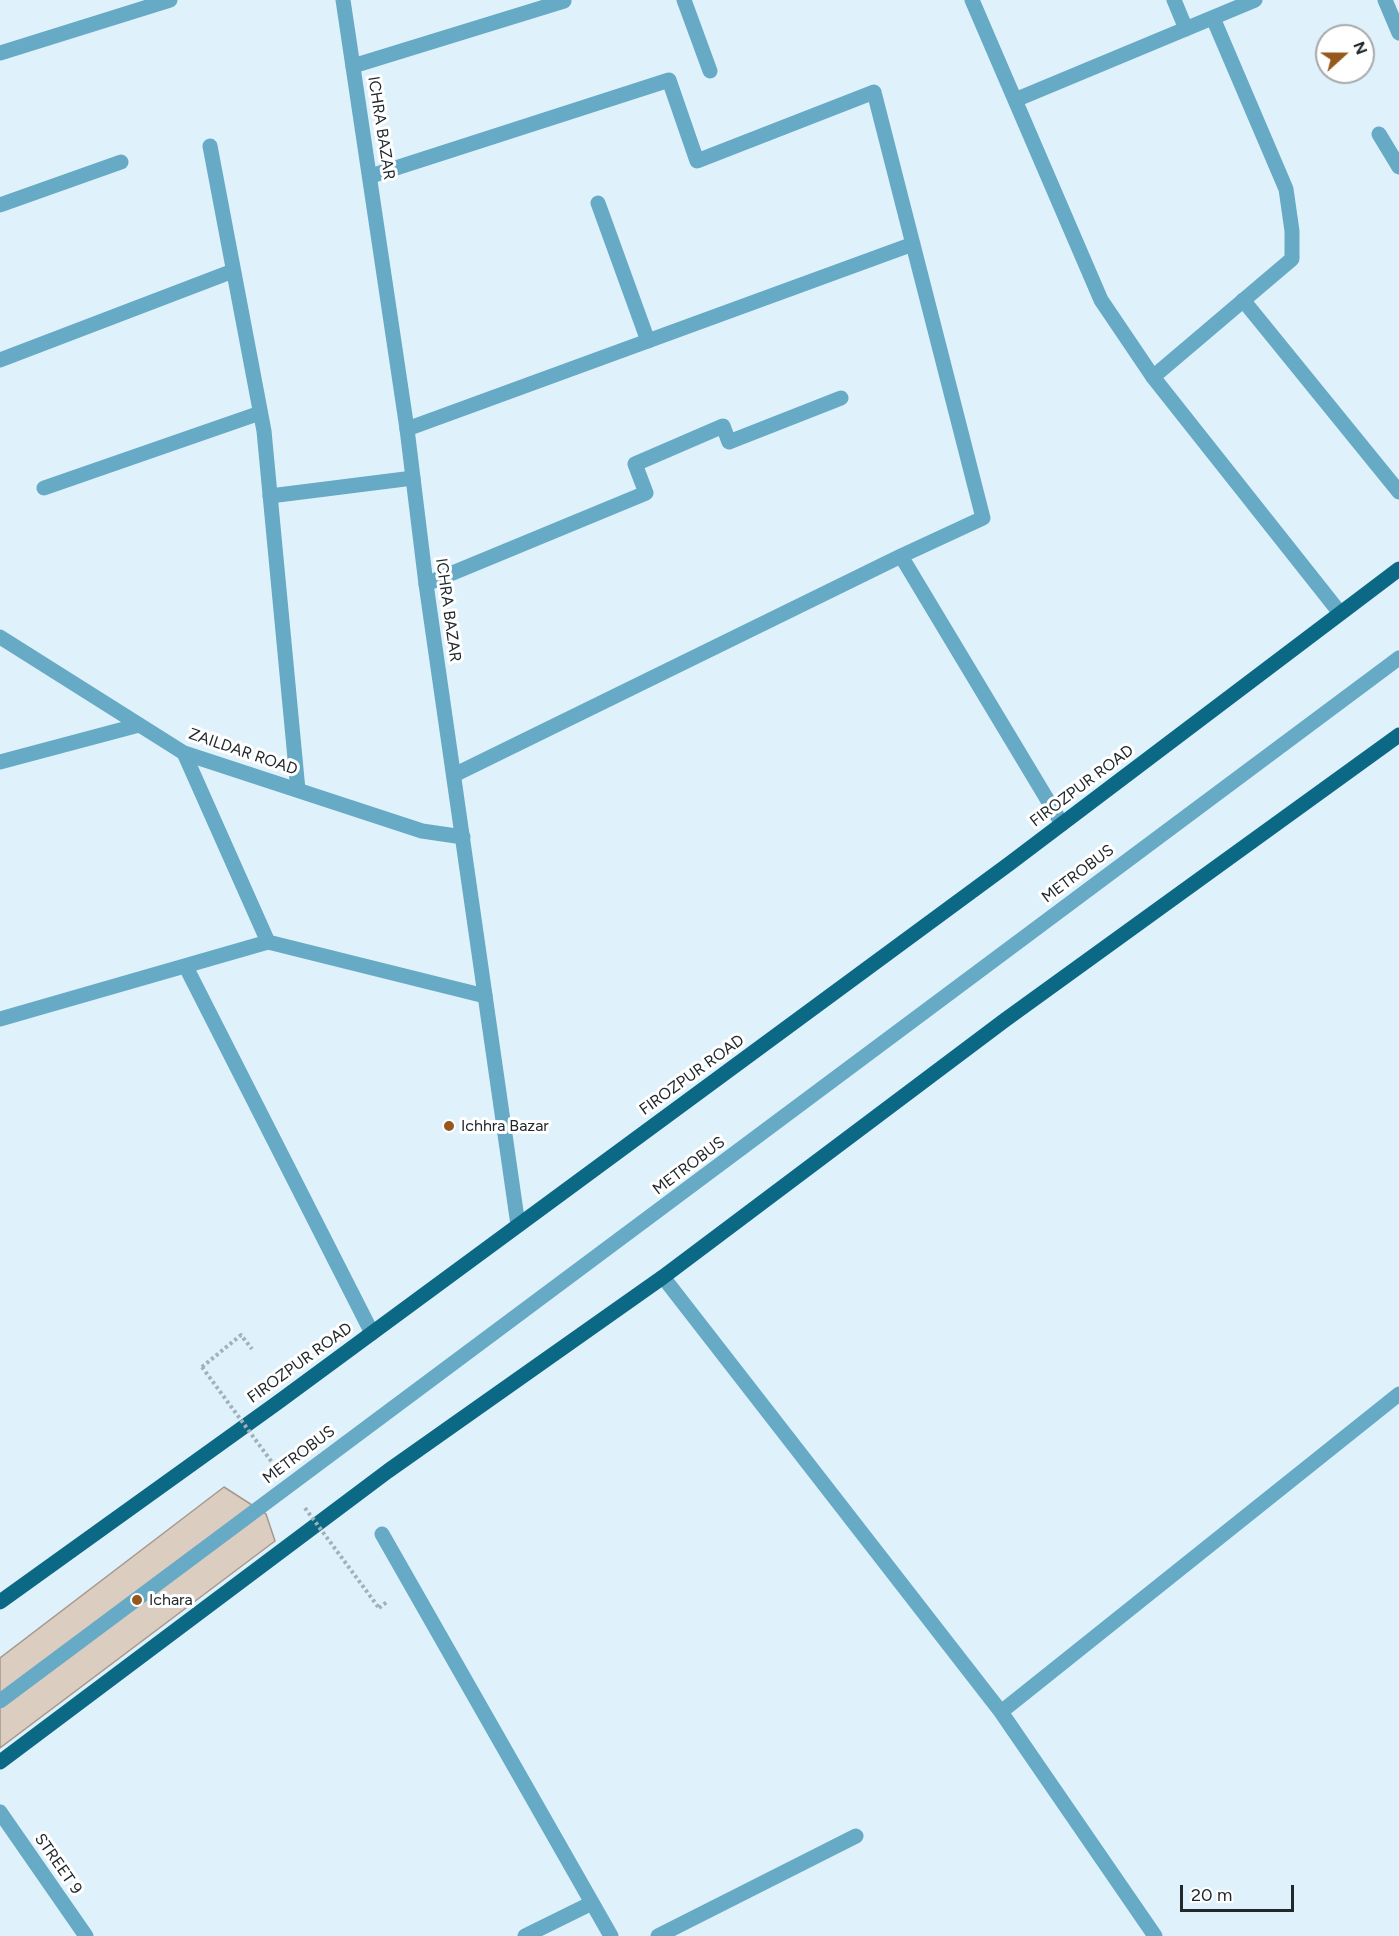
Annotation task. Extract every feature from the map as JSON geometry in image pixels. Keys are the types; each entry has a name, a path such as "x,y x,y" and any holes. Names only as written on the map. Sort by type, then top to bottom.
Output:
{"main road":[{"name":"FIROZPUR ROAD","path":"0,1602 372,1333 1062,824 1399,569"},
{"path":"0,1762 388,1472 663,1277 1014,1013 1399,735"}],"street":[{"path":"0,53 170,0"},
{"name":"ICHRA BAZAR","path":"343,0 371,176 407,429 426,584 518,1225"},
{"path":"684,0 710,71"},
{"path":"972,0 1101,300 1153,377 1340,613"},
{"path":"1174,0 1186,29"},
{"path":"1015,100 1255,0"},
{"path":"1384,0 1399,33"},
{"path":"353,66 564,1"},
{"path":"1153,377 1292,259 1292,231 1286,189 1213,18"},
{"path":"371,176 669,80 697,161 874,92 983,518 454,775"},
{"path":"1379,134 1399,166"},
{"path":"210,146 260,414 298,790"},
{"path":"0,205 121,162"},
{"path":"598,203 648,341"},
{"path":"407,429 913,244"},
{"path":"0,360 233,271"},
{"path":"1243,300 1399,492"},
{"path":"426,584 646,493 635,464 723,426 729,442 841,398"},
{"path":"44,488 260,414"},
{"path":"270,496 413,478"},
{"path":"901,556 1062,824"},
{"name":"ZAILDAR ROAD","path":"0,637 184,753 422,831 463,837"},
{"name":"METROBUS","path":"0,1701 1399,658"},
{"path":"0,762 139,725"},
{"path":"184,753 268,942"},
{"path":"0,1019 268,942 484,996"},
{"path":"186,966 372,1333"},
{"path":"663,1277 1001,1712 1155,1936"},
{"path":"1001,1712 1399,1394"},
{"path":"382,1534 611,1936"},
{"name":"STREET 9","path":"0,1812 86,1936"},
{"path":"658,1936 856,1836"},
{"path":"525,1936 592,1903"}],"path":[{"path":"202,1367 242,1335 252,1349"}],"building":[{"name":"Ichara","path":"224,1487 266,1514 275,1541 0,1748 0,1658"}],"place":[{"name":"Ichhra Bazar","path":"449,1126"},
{"name":"Ichara","path":"137,1600"}]}
